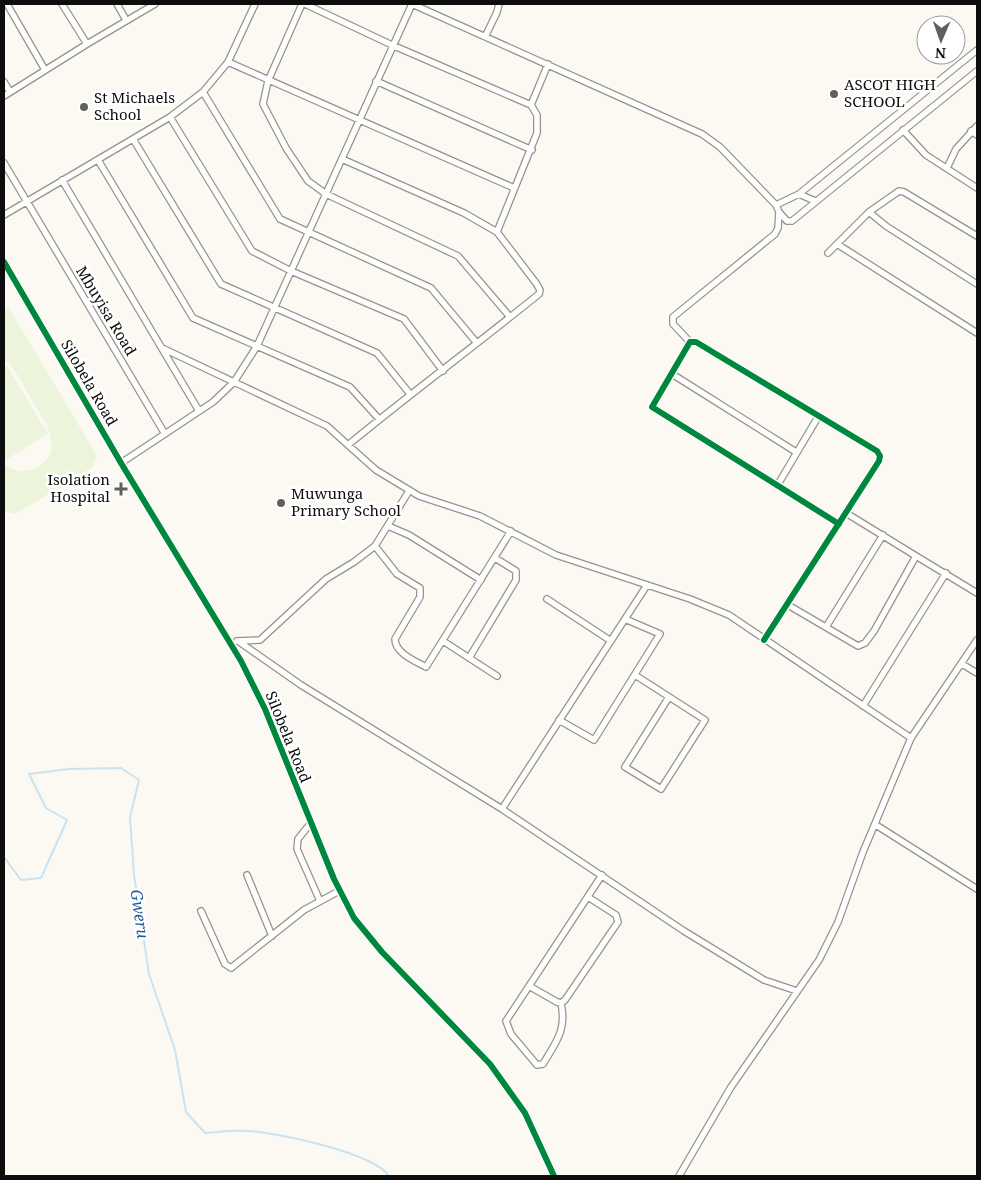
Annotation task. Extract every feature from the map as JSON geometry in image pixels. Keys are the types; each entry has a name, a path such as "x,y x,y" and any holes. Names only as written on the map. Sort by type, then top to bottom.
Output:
{"street":[{"path":"7,4 45,70"},
{"path":"62,4 87,44"},
{"path":"117,4 126,20"},
{"path":"4,82 7,94 155,4"},
{"path":"4,215 170,117 203,92 228,62 255,4"},
{"path":"497,232 514,188 532,150 538,115 531,105 392,46 303,4 268,80 263,108 308,181 326,194 458,256 510,317"},
{"path":"121,463 199,412 234,382 257,346 412,4 486,35 710,139 776,205 787,221 792,221 814,201 977,71"},
{"path":"486,35 498,12 499,4"},
{"path":"776,205 799,194 977,50"},
{"path":"228,62 514,188"},
{"path":"531,105 548,64"},
{"path":"376,81 532,150"},
{"path":"203,92 280,218 308,233 431,288 476,342"},
{"path":"170,117 252,252 404,320 443,371"},
{"path":"947,168 956,149 977,126"},
{"path":"903,130 926,154 977,188"},
{"path":"971,131 977,136"},
{"path":"133,139 220,282 274,309 377,353 410,394"},
{"path":"342,159 464,213 497,232 540,290 539,294 476,342 443,371 410,394 348,445"},
{"path":"98,160 191,316 353,389 379,420"},
{"name":"Mbuyisa Road","path":"4,163 165,434"},
{"path":"62,180 199,412"},
{"path":"828,253 869,212 894,194 904,192 977,236"},
{"path":"799,194 814,201"},
{"path":"764,640 846,513 880,456 877,451 696,342 690,342 673,324 673,317 775,234 778,228 779,212"},
{"path":"869,212 886,226 977,284"},
{"path":"837,244 977,332"},
{"name":"Silobela Road","path":"4,262 121,463 230,642 262,704 310,824 339,891 354,918 369,938 490,1064 525,1113 554,1176"},
{"path":"690,342 652,404 654,410 839,524"},
{"path":"162,348 327,426 376,470 409,491 480,516 556,555 716,609 741,622 764,640 911,738"},
{"path":"672,374 796,452"},
{"path":"778,486 818,417"},
{"path":"230,642 260,640 326,579 354,562 375,546 409,491"},
{"path":"846,513 977,593"},
{"path":"388,526 409,534 481,580"},
{"path":"375,546 396,574 420,588 422,592 395,639 398,650 426,667 511,531"},
{"path":"826,627 883,535"},
{"path":"788,605 858,646 863,645 874,631 916,556"},
{"path":"469,658 516,580 516,571 495,558"},
{"path":"863,706 946,573"},
{"path":"502,809 647,585"},
{"path":"547,599 611,641"},
{"path":"559,720 594,740 660,634 625,619"},
{"path":"679,1176 731,1087 818,960 838,922 863,852 876,825 911,738 977,640"},
{"path":"443,641 497,676"},
{"path":"238,642 301,685 502,809 684,931 764,980 796,991"},
{"path":"962,664 977,673"},
{"path":"635,675 705,720 661,789 625,767 669,697"},
{"path":"310,824 298,839 297,849 320,900"},
{"path":"876,825 977,889"},
{"path":"247,875 272,936"},
{"path":"561,1003 564,1018 560,1036 543,1064 536,1065 511,1034 506,1021 602,875"},
{"path":"202,911 228,968 233,967 320,900 339,891"},
{"path":"561,1003 565,1000 618,922 616,915 588,897"},
{"path":"529,986 561,1003"}],"green space":[{"path":"9,308 97,456 93,467 15,514 4,511 4,464 18,471 33,469 44,462 50,453 52,444 50,433 40,412 15,370 4,359 4,311"},
{"path":"7,366 48,434 4,461 4,368"}],"waterway":[{"name":"Gweru","path":"4,857 21,880 41,878 67,820 46,808 29,774 69,769 121,768 139,780 130,817 134,875 149,974 175,1050 186,1112 205,1133 231,1131 261,1132 323,1145 365,1159 389,1176"}],"cycle path":[{"path":"4,262 121,463 241,661 265,709 334,879 354,918 382,952 490,1064 525,1113 554,1176"},
{"path":"764,640 879,461 880,456 877,451 696,342 690,342 652,407 839,524"}],"place":[{"name":"ASCOT HIGH SCHOOL","path":"834,94"},
{"name":"St Michaels School","path":"84,107"},
{"name":"Isolation Hospital","path":"121,489"},
{"name":"Muwunga Primary School","path":"281,503"}]}
